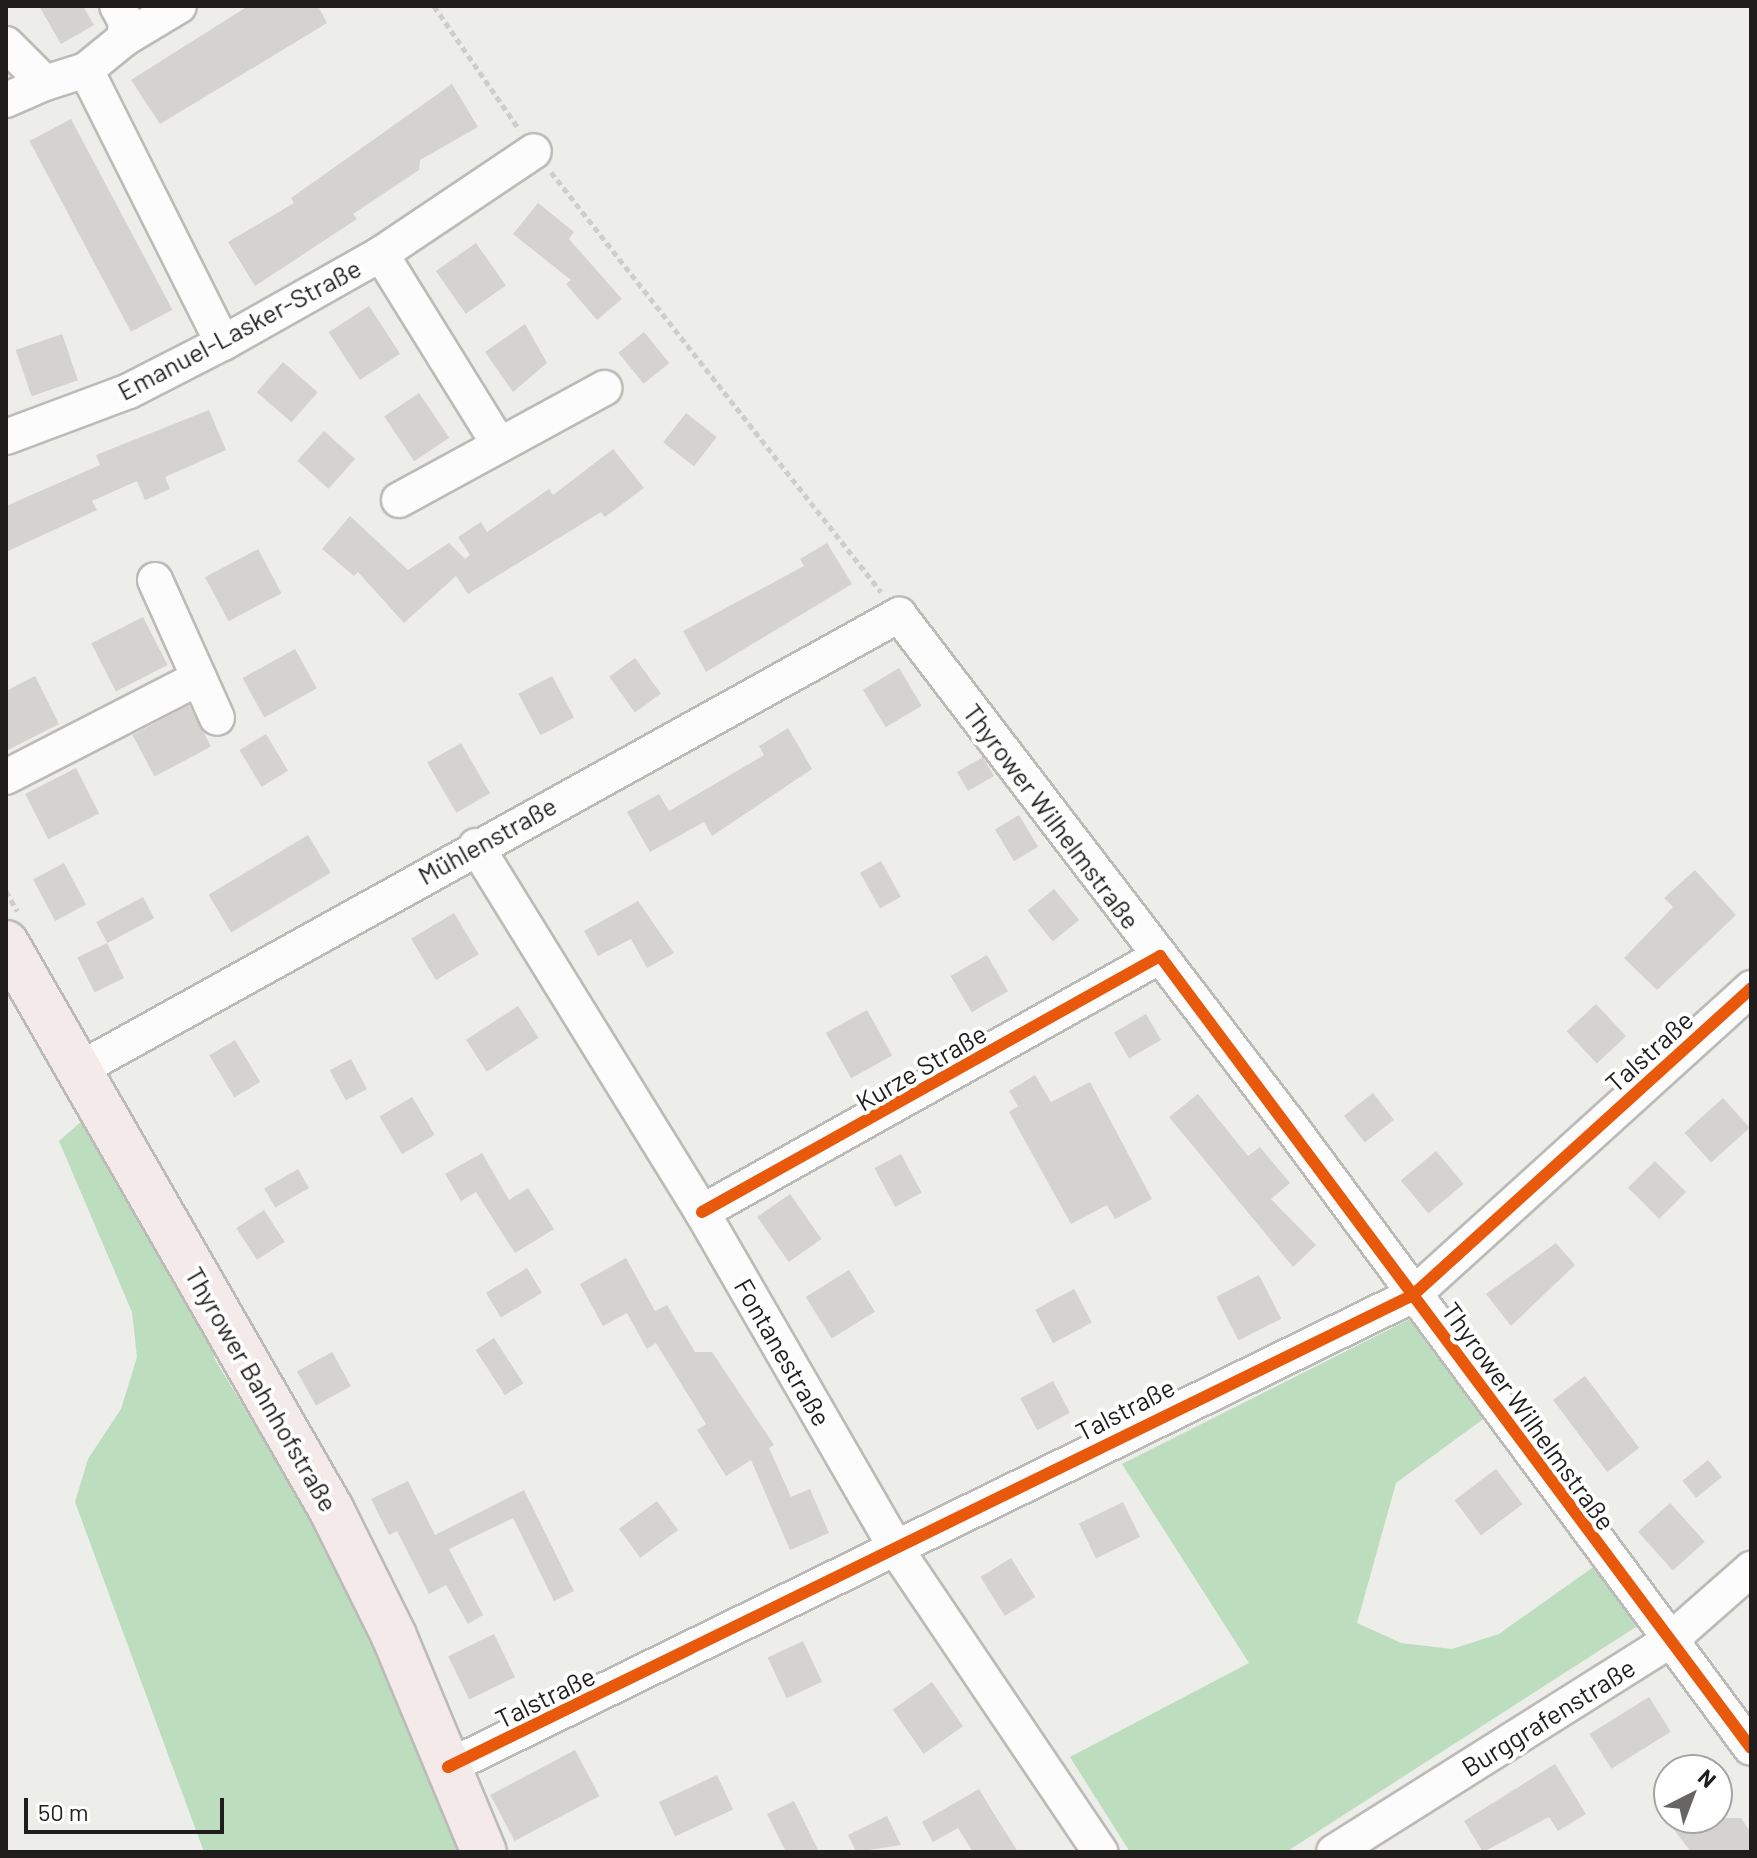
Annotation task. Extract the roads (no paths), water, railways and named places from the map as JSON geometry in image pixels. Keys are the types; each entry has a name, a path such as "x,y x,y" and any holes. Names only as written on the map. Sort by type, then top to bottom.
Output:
{"main road":[{"name":"Thyrower Bahnhofstraße","path":"6,943 331,1509 484,1852"}],"street":[{"path":"6,100 86,70 120,22 179,6"},
{"path":"6,44 45,83"},
{"path":"86,70 223,343"},
{"name":"Emanuel-Lasker-Straße","path":"6,437 129,391 223,343 381,254 534,151"},
{"name":"Emanuel-Lasker-Straße","path":"381,254 498,443"},
{"path":"399,500 498,443 604,388"},
{"path":"155,580 217,718"},
{"name":"Mühlenstraße","path":"78,1070 476,846 899,615"},
{"name":"Thyrower Wilhelmstraße","path":"899,615 1160,956 1668,1642 1751,1748"},
{"path":"6,777 199,678"},
{"name":"Fontanestraße","path":"476,846 702,1212 898,1552 1100,1852"},
{"name":"Kurze Straße","path":"702,1212 1160,956"},
{"name":"Talstraße","path":"448,1767 898,1552 1147,1420 1413,1295 1751,988"},
{"name":"Burggrafenstraße","path":"1334,1852 1668,1642 1751,1569"}]}
